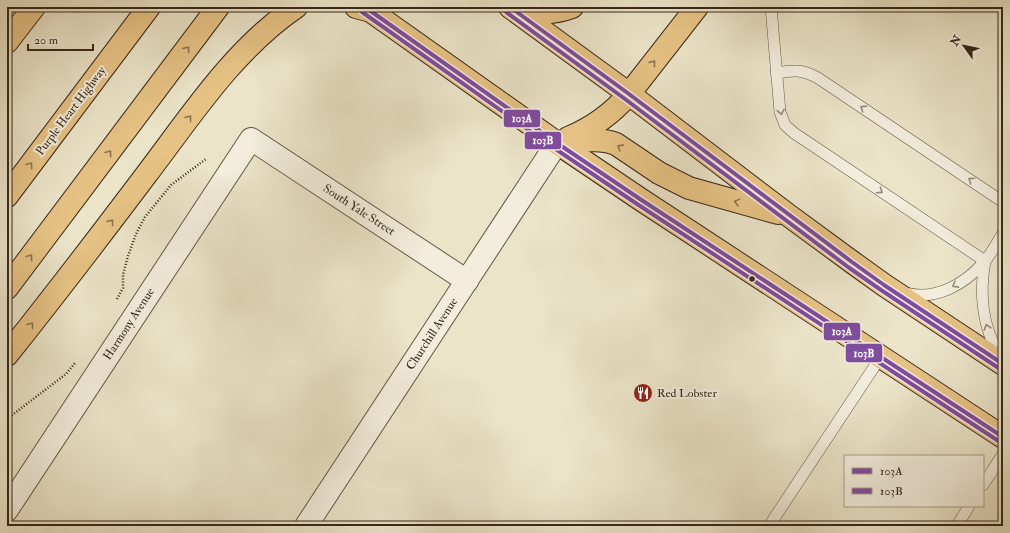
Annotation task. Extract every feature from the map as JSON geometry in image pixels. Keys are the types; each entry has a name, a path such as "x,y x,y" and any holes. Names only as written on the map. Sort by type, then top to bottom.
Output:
{"main road":[{"path":"7,42 34,7"},
{"name":"Purple Heart Highway","path":"7,196 149,7"},
{"path":"7,288 218,7"},
{"path":"7,355 81,261 206,95 252,43 296,7"},
{"path":"511,7 530,12 552,13 572,7"},
{"path":"511,7 629,94 788,215 884,285 1003,363"},
{"path":"557,143 578,134 602,120 618,106 697,7"},
{"path":"364,8 557,143 880,358 1003,437"},
{"path":"557,143 597,140 607,141 616,144 668,178 689,188 788,215"}],"street":[{"name":"South Yale Street","path":"251,139 467,281"},
{"name":"Harmony Avenue","path":"7,510 251,139"},
{"name":"Churchill Avenue","path":"306,526 557,143"}],"lane":[{"path":"771,7 776,73 782,118 789,129 985,261"},
{"path":"776,73 803,71 818,78 1003,202"},
{"path":"884,285 910,294 918,295 936,293 952,287 961,282 985,261 1003,233"},
{"path":"985,261 981,297 984,314 993,343 1003,363"},
{"path":"769,526 880,358"},
{"path":"984,483 1003,454"},
{"path":"957,526 968,507"}],"path":[{"path":"116,302 123,288 123,275 128,256 136,234 145,217 171,185 206,159"},
{"path":"7,419 66,374 80,358"}],"transit line":[{"name":"103A","path":"365,7 557,143 640,199 1003,437"},
{"name":"103A","path":"510,7 629,94 852,262 1003,364"},
{"name":"103B","path":"362,12 554,148 637,204 1000,442"},
{"name":"103B","path":"506,12 625,99 848,267 1000,369"}],"place":[{"name":"Red Lobster","path":"643,393"}]}
